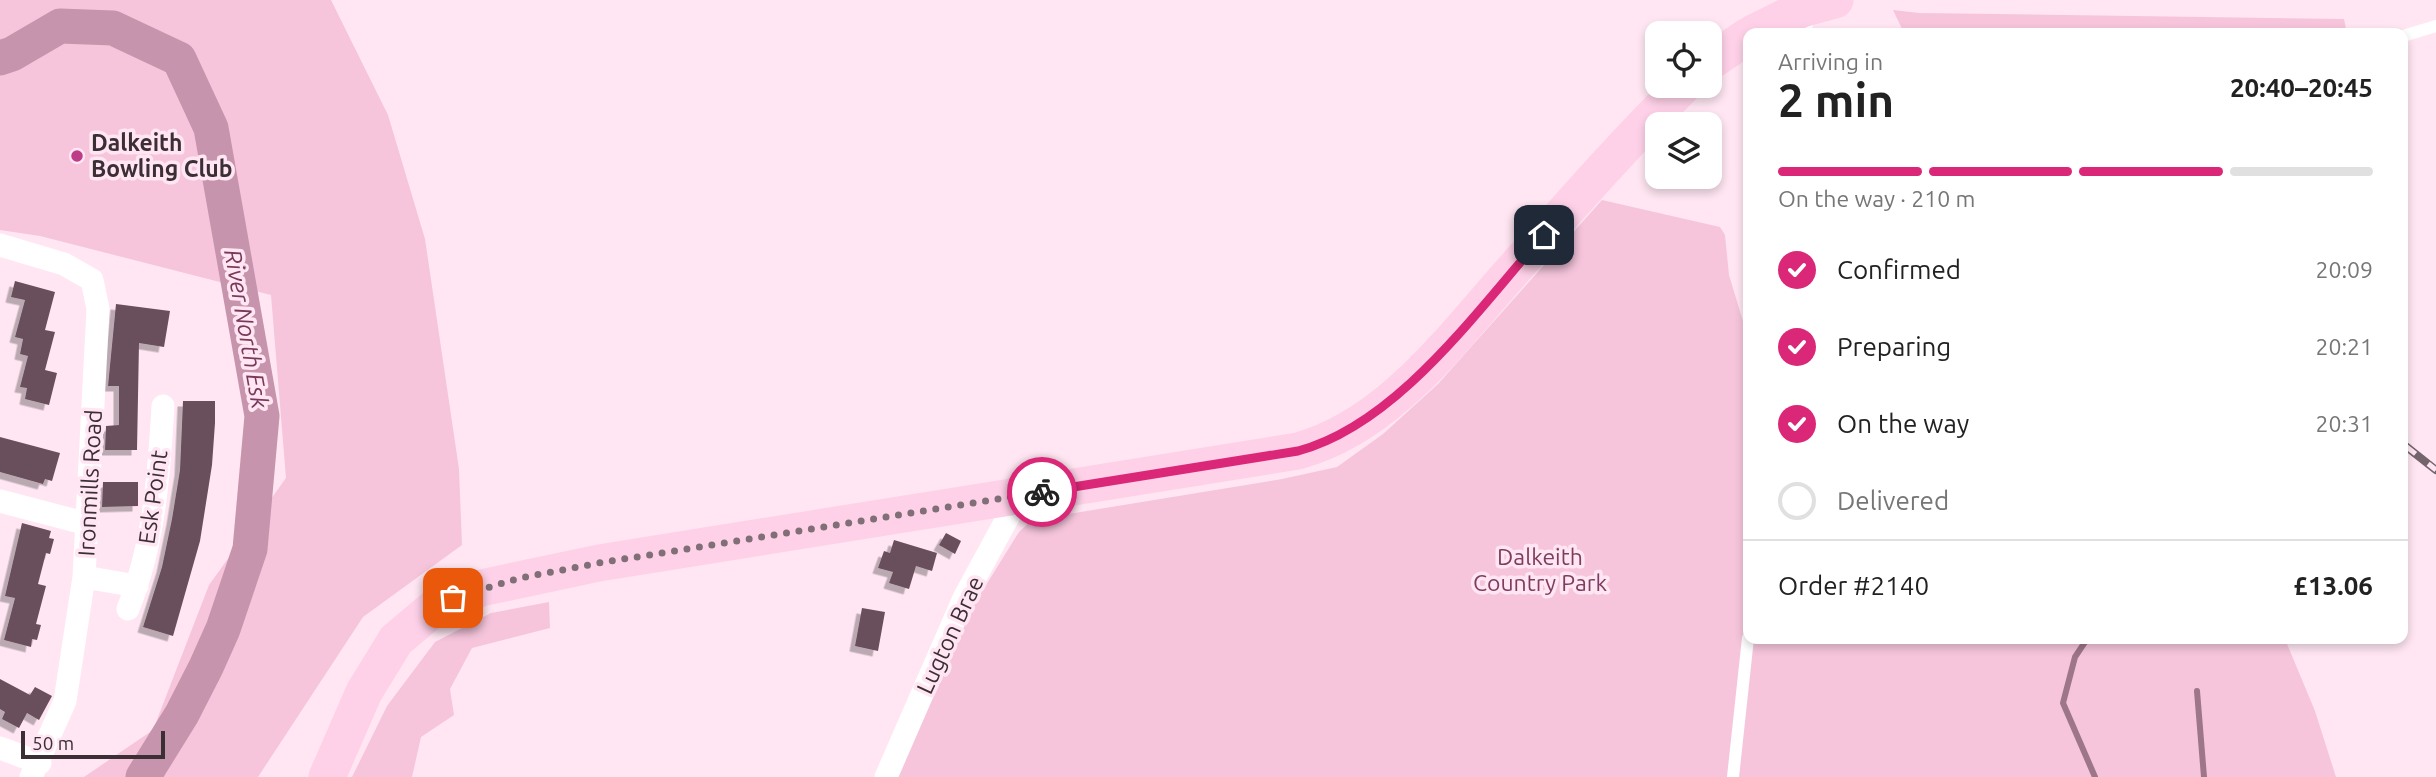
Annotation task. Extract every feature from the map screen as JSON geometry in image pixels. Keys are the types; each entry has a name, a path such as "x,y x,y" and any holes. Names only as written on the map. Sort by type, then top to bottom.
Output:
{"main road":[{"path":"1769,28 1818,13"},
{"path":"1722,54 1743,39"},
{"path":"327,777 379,664 408,627 433,608 453,598 520,578 599,563 1298,451 1348,430 1425,368 1672,98"}],"street":[{"name":"Ironmills Road","path":"0,245 64,264 92,280 99,309 85,577 65,701 35,770"},
{"name":"Esk Point","path":"128,609 137,586 152,522 160,471 163,406"},
{"name":"Lugton Brae","path":"886,777 964,598 1020,495"},
{"path":"0,501 88,524"},
{"path":"85,577 137,586"},
{"path":"0,748 35,770"}],"lane":[{"path":"2408,34 2436,26"},
{"path":"1733,777 1747,644"}],"green space":[{"path":"0,0 331,0 388,115 425,239 459,469 462,545 363,617 258,777 84,777 153,730 209,585 286,478 271,295 40,236 0,230"},
{"path":"1893,10 1919,13 2344,19 2346,28 1902,28"},
{"name":"Dalkeith Country Park","path":"1602,200 1720,227 1725,235 1729,275 1743,321 1743,644 2287,644 2315,711 2336,777 896,777 973,606 1019,532 1032,520 1282,479 1337,467 1383,434 1438,384"},
{"path":"549,602 550,628 472,648 450,689 454,715 421,737 412,777 352,777 387,706 435,642 491,613"}],"building":[{"path":"15,281 55,292 45,330 55,332 45,370 57,373 49,405 25,399 27,388 20,387 28,356 20,354 23,339 15,337 25,300 11,297"},
{"path":"116,304 170,311 164,347 139,343 137,450 105,450 106,426 119,425 119,386 108,386"},
{"path":"183,401 215,401 215,423 212,465 200,541 173,636 143,627 162,567 172,519 180,470"},
{"path":"0,437 60,453 52,481 45,479 43,484 0,472"},
{"path":"103,482 138,482 138,506 102,507"},
{"path":"22,523 51,531 49,538 54,539 50,554 46,553 38,584 46,586 36,624 41,625 37,640 32,639 31,647 4,640 15,598 5,596"},
{"path":"946,533 961,541 955,554 939,545"},
{"path":"894,540 937,553 932,571 916,566 909,589 889,583 893,572 878,568 884,551 890,553"},
{"path":"862,608 885,612 878,651 855,646"},
{"path":"0,679 30,695 35,687 52,696 39,720 27,713 19,728 2,719 5,712 0,709"}],"waterway":[{"name":"River North Esk","path":"0,58 12,54 60,26 113,28 179,59 211,128 262,416 250,549 223,629 206,667 182,714 143,777"},
{"path":"2084,644 2075,657 2063,703 2095,777"},
{"path":"2197,691 2204,777"}],"railway":[{"path":"2408,448 2436,470"}],"way so far":[{"path":"453,598 520,578 599,563 1042,492"}],"place":[{"name":"Dalkeith Bowling Club","path":"77,156"}],"route":[{"path":"1042,492 1298,451 1335,438 1376,410 1425,368 1544,235"}]}
